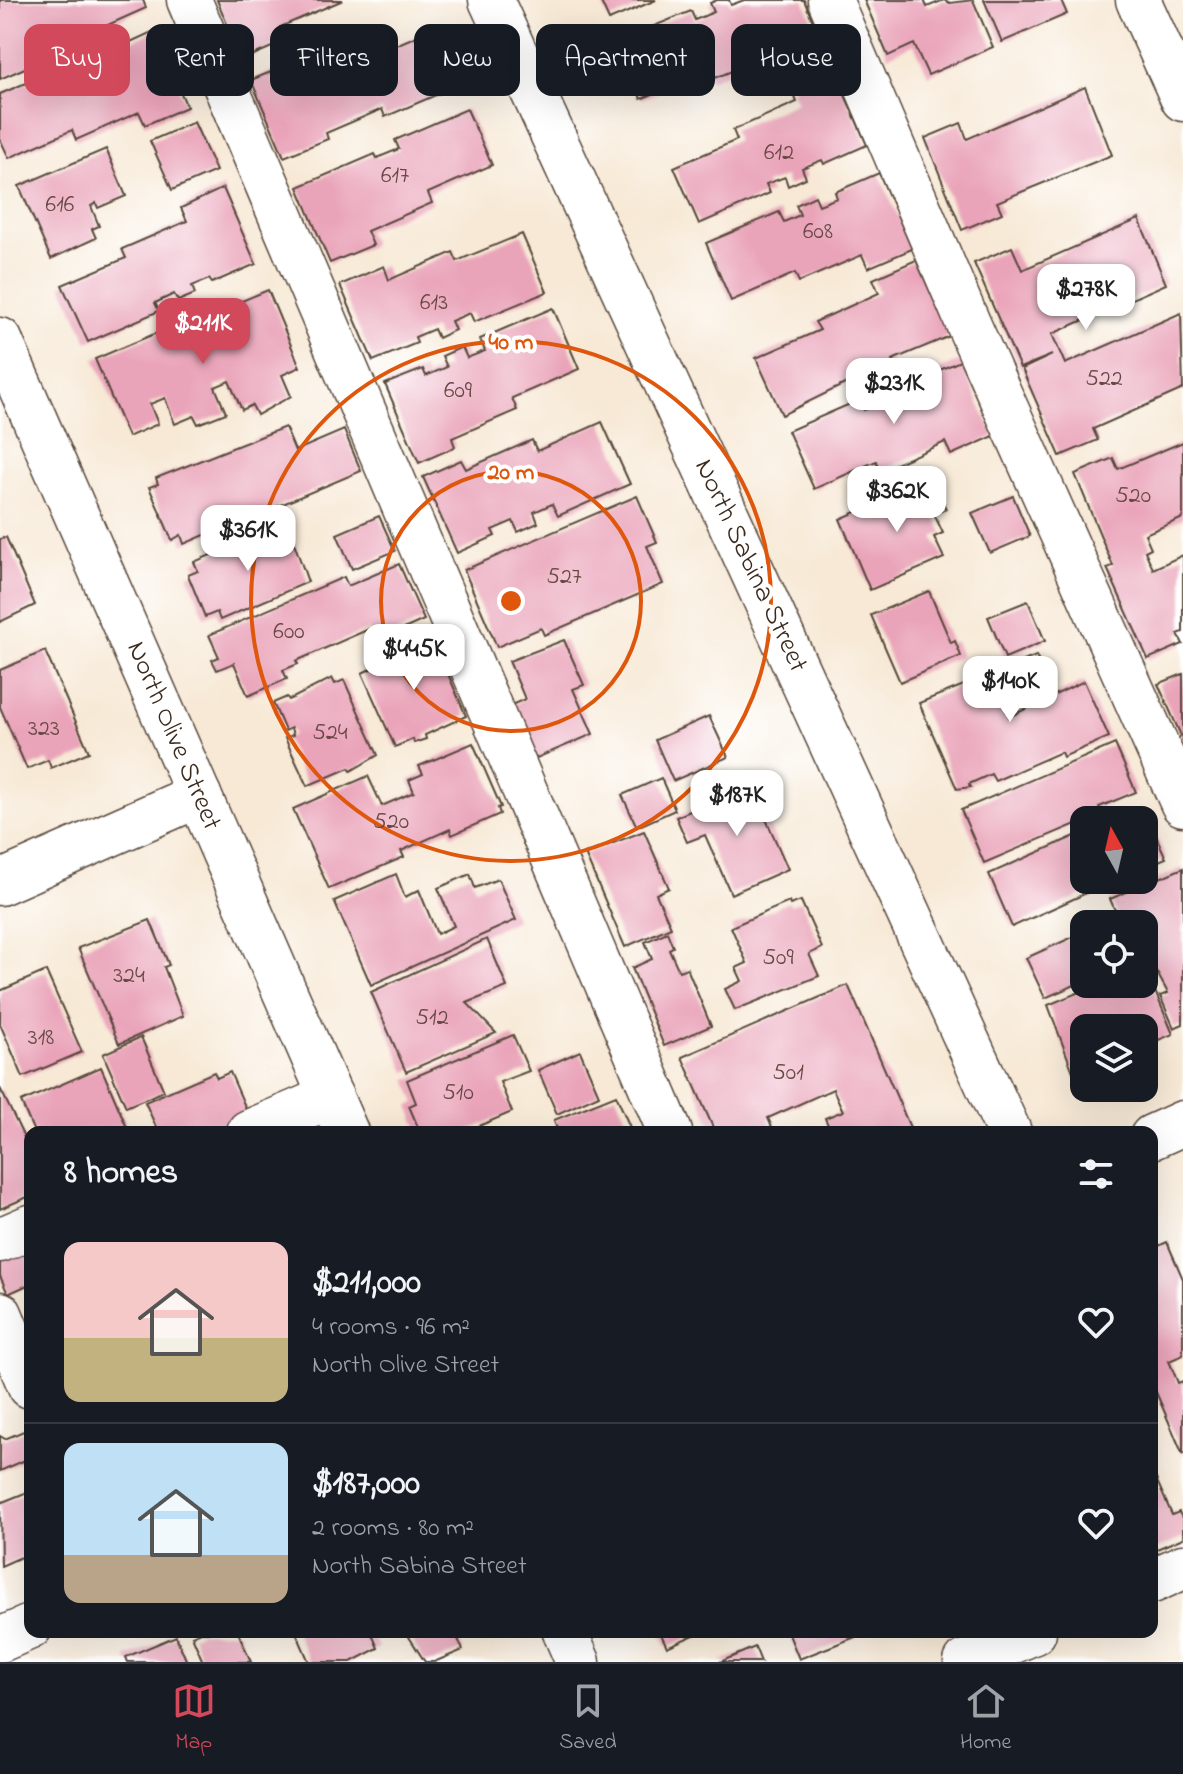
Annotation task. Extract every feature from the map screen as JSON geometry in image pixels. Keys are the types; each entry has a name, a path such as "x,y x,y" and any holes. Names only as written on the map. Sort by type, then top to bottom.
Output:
{"street":[{"path":"189,0 667,1126"},
{"name":"North Sabina Street","path":"491,0 1006,1126"},
{"path":"830,0 970,328 1183,804"},
{"path":"1138,0 1183,99"},
{"name":"North Olive Street","path":"0,340 338,1114"},
{"path":"0,883 199,795"},
{"path":"279,1126 338,1114"},
{"path":"1158,1134 1183,1123"},
{"path":"0,1240 24,1230"},
{"path":"0,1314 24,1372"},
{"path":"1158,1578 1183,1567"},
{"path":"0,1640 24,1630"},
{"path":"568,1638 578,1662"},
{"path":"966,1662 1020,1638"}],"building":[{"path":"0,0 143,0 146,8 110,24 24,24 24,68 0,79"},
{"path":"217,0 343,0 287,24 270,24 270,48 254,55 254,24 227,24"},
{"path":"600,0 656,0 609,20"},
{"path":"717,0 729,0 731,5 744,0 804,0 814,24 731,24 731,71 715,78 715,24 659,24 691,11 695,20 714,12 710,3"},
{"path":"864,0 924,0 927,7 944,0 950,3 973,0 993,47 928,75 914,44 888,56"},
{"path":"984,0 1061,0 1067,14 1002,42"},
{"path":"146,35 146,96 182,96 187,107 145,125 139,112 76,140 72,130 9,158 0,139 0,94 24,84 24,96 130,96 130,42"},
{"path":"414,37 414,96 434,96 385,117 382,109 326,133 328,139 284,157 254,87 254,79 270,72 270,96 398,96 398,44"},
{"path":"1085,87 1112,155 997,202 1002,213 962,230 925,138 961,123 967,139"},
{"path":"794,96 845,96 867,145 824,164 822,160 802,168 806,178 788,186 785,177 766,184 770,193 699,224 674,167 737,140 733,130 797,102"},
{"path":"467,109 492,165 428,193 432,203 367,231 373,245 330,263 298,187 375,154 377,158 399,149 395,140"},
{"path":"194,122 216,171 172,190 150,141"},
{"path":"106,149 126,196 98,208 96,203 91,206 99,226 92,229 96,238 51,259 19,186"},
{"path":"879,173 912,249 868,268 862,255 799,282 795,273 731,301 706,243 779,212 784,222 800,215 796,205 815,196 819,205 837,198 835,192"},
{"path":"223,188 256,264 212,283 209,279 192,286 195,294 178,301 174,294 155,303 159,311 88,342 62,285 126,258 122,249 187,221 181,208"},
{"path":"1139,219 1166,284 1052,334 1065,364 1181,313 1183,389 1093,429 1098,440 1060,456 1022,369 1052,355 1020,368 974,263 1012,247 1022,270"},
{"path":"522,234 547,292 474,322 470,313 451,321 455,330 438,338 434,329 415,337 417,343 373,361 340,285 384,266 389,280 453,252 457,261"},
{"path":"916,260 950,336 892,360 894,364 871,374 869,372 782,415 756,358 820,330 815,322 879,293 873,279"},
{"path":"268,290 300,367 282,375 291,396 257,415 252,405 242,410 229,381 215,387 226,413 198,424 194,416 175,424 165,398 150,404 158,424 128,437 95,359 166,329 170,337 187,331 183,321 205,312 209,321 227,313 225,308"},
{"path":"553,308 579,369 512,398 517,410 452,438 455,447 419,463 385,384 423,369 426,376 447,367 442,356 462,347 467,358 485,351 480,339"},
{"path":"960,361 994,436 951,455 945,442 880,471 876,461 814,489 788,431 859,400 864,410 882,401 878,392 895,384 892,377 912,368 917,380"},
{"path":"602,422 630,484 558,516 552,504 534,512 538,523 518,532 513,521 492,530 495,536 457,553 423,477 461,460 466,469 532,440 537,451"},
{"path":"285,427 295,451 344,430 361,471 252,517 254,521 245,526 249,533 234,540 230,532 216,538 214,531 184,544 181,535 172,540 149,487 158,484 156,478"},
{"path":"1183,442 1183,518 1145,534 1151,548 1145,551 1153,569 1183,555 1183,632 1178,634 1183,644 1148,659 1107,568 1113,566 1075,474 1113,458 1118,469"},
{"path":"932,479 946,509 934,514 943,533 934,537 944,558 870,590 840,519"},
{"path":"637,496 657,542 647,546 663,584 544,635 541,628 497,647 464,570"},
{"path":"1013,496 1030,536 990,553 972,513"},
{"path":"379,516 395,551 352,569 337,534"},
{"path":"287,523 308,582 220,620 217,612 205,617 188,575 198,571 194,562"},
{"path":"6,537 35,605 0,622 0,539"},
{"path":"399,564 424,620 375,642 369,629 296,661 298,664 283,670 287,679 248,696 234,663 217,670 212,660 219,657 209,635 344,577 348,586"},
{"path":"929,591 951,643 955,641 961,656 900,682 871,615"},
{"path":"1028,601 1045,641 1005,658 988,617"},
{"path":"431,634 466,716 425,735 426,739 414,743 413,739 395,747 362,673 377,666 375,659"},
{"path":"564,640 584,685 573,689 593,734 532,760 509,706 525,699 509,661"},
{"path":"45,651 89,752 51,768 48,760 27,769 0,707 0,670"},
{"path":"1036,656 1051,689 1006,710 1009,717 1084,681 1109,737 1063,757 1061,752 995,781 991,774 969,784 971,787 957,789 919,703"},
{"path":"1183,674 1183,740 1158,684"},
{"path":"332,678 335,684 344,680 378,755 351,771 349,768 307,786 285,738 293,735 291,728 285,731 273,703 287,697 289,700"},
{"path":"709,716 728,757 673,781 655,740"},
{"path":"473,743 501,807 498,808 500,814 452,835 450,829 401,851 404,857 329,889 293,809 368,776 382,806 414,792 409,780 423,774 419,766"},
{"path":"1115,744 1136,792 1101,806 1070,806 1070,827 984,863 961,810"},
{"path":"661,778 675,810 637,827 622,795"},
{"path":"751,785 788,869 731,894 705,835 687,842 676,817"},
{"path":"644,831 669,888 656,894 671,927 625,947 585,854"},
{"path":"1070,838 1070,894 1084,894 1012,927 989,874"},
{"path":"1158,840 1166,858 1158,861"},
{"path":"1183,868 1183,1024 1174,1028 1160,996 1168,993 1158,975 1158,910 1115,910 1110,899 1122,894 1158,894 1158,879"},
{"path":"396,874 405,897 419,890 437,934 454,926 438,888 470,874 475,888 498,879 516,920 371,985 334,901"},
{"path":"801,901 822,948 809,954 819,976 735,1010 725,989 742,981 736,968 747,963 731,927 789,902 790,905"},
{"path":"150,920 169,965 164,967 183,1016 119,1044 78,948"},
{"path":"667,932 673,947 669,949 679,971 687,968 711,1026 664,1046 632,968 652,959 645,942"},
{"path":"1070,938 1070,987 1045,998 1026,958"},
{"path":"487,939 507,987 467,1003 496,1033 406,1072 371,992"},
{"path":"46,971 82,1052 23,1077 0,1024 0,991"},
{"path":"848,985 909,1126 828,1126 825,1118 843,1111 833,1089 768,1118 771,1126 712,1126 682,1057"},
{"path":"1070,996 1158,998 1173,1034 1158,1040 1158,1014 1070,1014 1070,1064 1048,1005"},
{"path":"513,1035 529,1071 500,1082 512,1112 479,1126 417,1126 409,1106 416,1103 407,1080"},
{"path":"141,1037 164,1091 126,1107 103,1054"},
{"path":"580,1051 599,1095 557,1114 538,1070"},
{"path":"101,1067 126,1126 31,1126 21,1102"},
{"path":"214,1072 217,1078 230,1072 247,1111 234,1117 237,1124 232,1126 156,1126 145,1102"},
{"path":"0,1088 24,1138 24,1199 0,1209"},
{"path":"616,1095 629,1126 556,1126 554,1120"},
{"path":"1167,1242 1183,1279 1183,1355 1169,1361 1178,1383 1183,1381 1183,1455 1158,1397 1158,1246"},
{"path":"24,1249 24,1287 8,1294 0,1276 0,1259"},
{"path":"24,1431 24,1461 0,1471 0,1436 5,1439"},
{"path":"1158,1484 1172,1515 1179,1512 1183,1520 1183,1538 1158,1548"},
{"path":"24,1493 24,1563 21,1557 1,1566 0,1503"},
{"path":"177,1638 187,1662 128,1662 126,1657"},
{"path":"193,1638 241,1638 251,1662 203,1662"},
{"path":"299,1638 374,1638 378,1648 351,1662 309,1662"},
{"path":"410,1638 458,1638 463,1650 434,1662 425,1662"},
{"path":"663,1638 687,1638 667,1647"},
{"path":"790,1638 853,1638 799,1659"},
{"path":"755,1647 761,1662 720,1662"}]}
